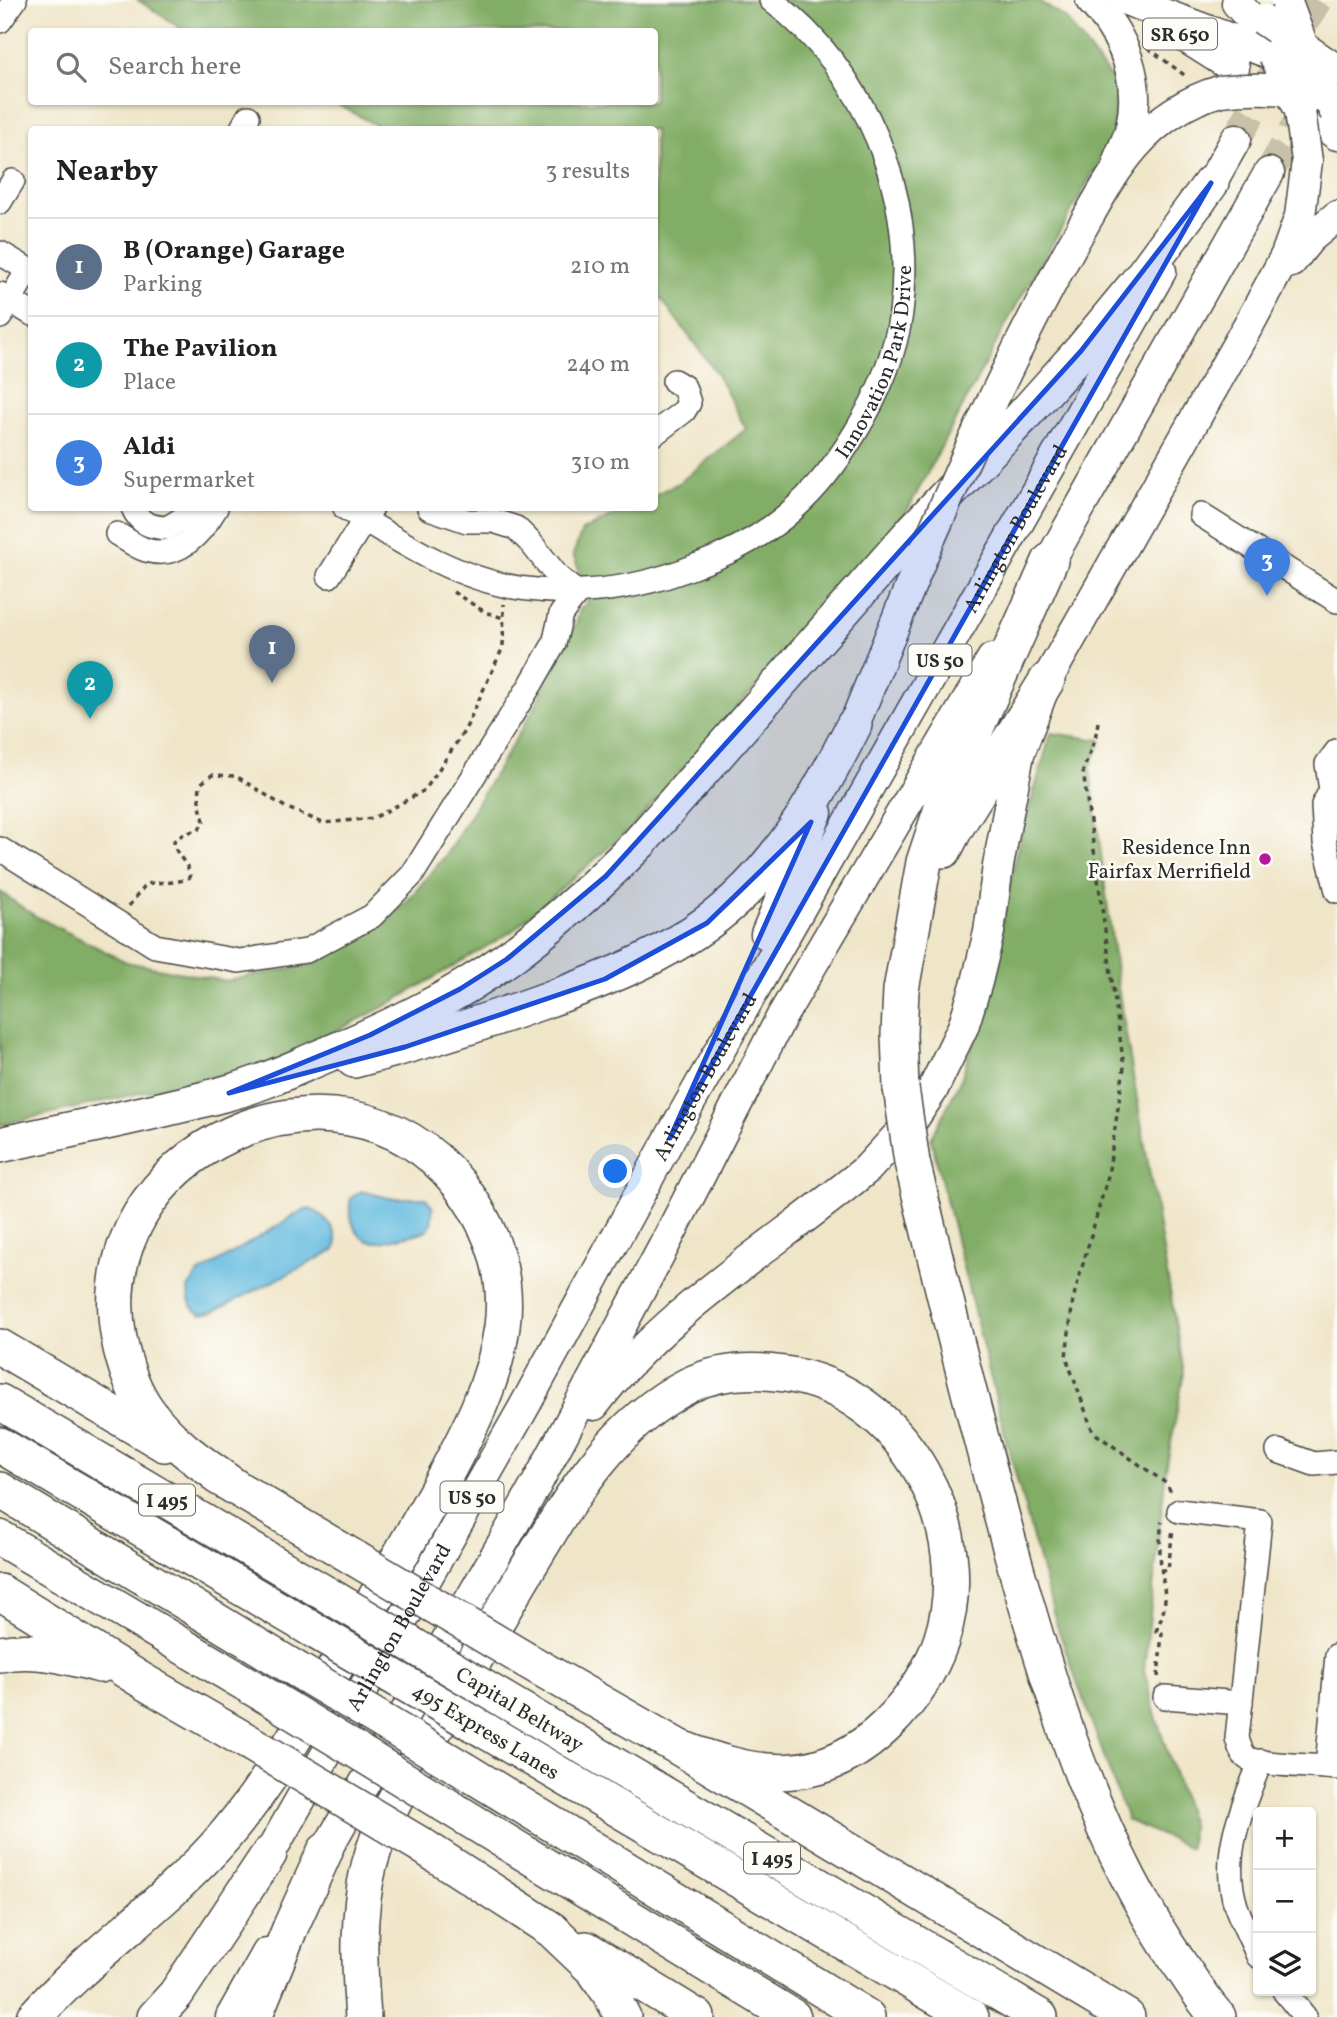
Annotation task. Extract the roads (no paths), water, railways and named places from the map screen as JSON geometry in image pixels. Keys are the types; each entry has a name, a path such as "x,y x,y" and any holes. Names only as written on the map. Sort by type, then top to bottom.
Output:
{"highway":[{"path":"229,1093 370,1035 460,989 528,943 606,876 721,752 913,531 1081,351 1137,283 1211,183"},
{"path":"1050,561 946,796 924,862 901,990 901,1088 912,1162 995,1492 1041,1654 1069,1740 1114,1850 1153,1925 1218,2017"},
{"path":"918,907 956,827 1047,680"},
{"path":"0,1144 229,1093 405,1047 605,979 663,950 707,923 766,869 792,836 815,799 854,725"},
{"path":"34,2017 84,1966 188,1875 258,1794 408,1543 481,1405 495,1361 502,1326 504,1292 499,1262 476,1205 435,1158 413,1142 358,1121 331,1116 298,1114 246,1126 218,1140 184,1164 142,1213 132,1232 121,1263 116,1298 117,1327 131,1382 145,1409 183,1450 237,1488"},
{"path":"0,1347 526,1660 678,1747 1127,2017"},
{"path":"363,2017 362,1915 369,1867 383,1824 561,1511 584,1479 610,1447 639,1420 692,1383 716,1375 766,1371 800,1376 829,1385 856,1399 881,1419 902,1441 932,1492 943,1523 949,1555 950,1581 941,1641 923,1681 904,1707 879,1733 856,1751 830,1763 790,1772 748,1771 678,1747"},
{"name":"Capital Beltway","path":"0,1402 1040,2017"},
{"name":"495 Express Lanes","path":"0,1445 971,2017"},
{"path":"0,1490 867,2017"},
{"path":"0,1538 275,1701 793,2017"},
{"path":"0,1592 146,1683 421,1845 552,1930 594,1970 623,2017"},
{"path":"0,1654 37,1652 65,1655 102,1665 146,1683"},
{"path":"254,2017 326,1851"},
{"path":"155,2017 176,1994 269,1854"},
{"path":"473,1880 697,2017"}],"main road":[{"path":"670,1138 766,933 925,550 973,442 1025,332 1119,160 1131,126 1132,76 1118,34 1091,0"},
{"name":"SR 650","path":"1126,0 1244,50 1324,64"},
{"path":"1286,0 1324,64 1333,114"},
{"name":"SR 650","path":"1235,2 1244,50 1286,96 1333,114"},
{"path":"1102,193 1136,145 1176,110 1203,96 1244,50 1324,64"},
{"path":"536,1485 600,1397 637,1356 703,1297 868,1168 894,1143 932,1091 962,1027 977,982 989,932 1019,754 1047,680 1253,317 1296,231 1304,201 1307,160 1275,55"},
{"name":"Arlington Boulevard","path":"178,2017 524,1407 670,1138 1236,139"},
{"name":"Arlington Boulevard","path":"231,2017 536,1485 782,1016 1050,561 1269,173"},
{"path":"1253,317 1303,247 1327,222 1337,216"}],"street":[{"path":"0,22 15,0"},
{"name":"Innovation Park Drive","path":"368,514 441,564 507,585 577,593 614,589 677,574 746,544 776,524 826,476 844,453 864,418 892,350 901,315 904,276 901,231 888,165 874,129 843,75 806,29 771,0"},
{"path":"0,202 13,181"},
{"path":"0,253 28,270"},
{"path":"28,273 3,304 28,313"},
{"path":"658,431 684,411 689,403 684,387 674,381"},
{"path":"134,511 145,524 167,528 185,517 188,511"},
{"path":"117,534 146,550 173,550 196,536 214,511"},
{"path":"0,849 155,946 239,961 306,951 372,916 412,875 531,684 554,644 561,614 577,593 558,577 516,528 493,522 467,521 438,511"},
{"path":"329,576 368,514"},
{"path":"1201,515 1337,601"},
{"path":"1336,885 1325,843 1323,805 1334,791 1327,764 1337,751"},
{"path":"1278,1451 1314,1464 1337,1462"},
{"path":"1169,1507 1260,1521 1237,1738 1240,1749 1248,1758 1332,1767 1337,1654"},
{"path":"1165,1697 1241,1703"},
{"path":"1253,1945 1236,1906 1229,1871 1238,1815 1261,1761"},
{"path":"1288,1996 1305,2017"}],"water":[{"path":"361,1191 389,1198 426,1198 433,1208 430,1227 419,1233 384,1241 374,1242 361,1237 351,1218 350,1204 351,1198"},
{"path":"305,1209 318,1213 329,1223 336,1237 335,1250 213,1312 201,1314 194,1309 189,1300 188,1288 198,1274"}],"tunnel":[{"path":"1236,139 1317,0"},
{"path":"1269,173 1309,104"}],"place":[{"name":"Aldi","path":"1267,596"},
{"name":"B (Orange) Garage","path":"272,683"},
{"name":"The Pavilion","path":"90,719"},
{"name":"Residence Inn Fairfax Merrifield","path":"1265,859"}]}
